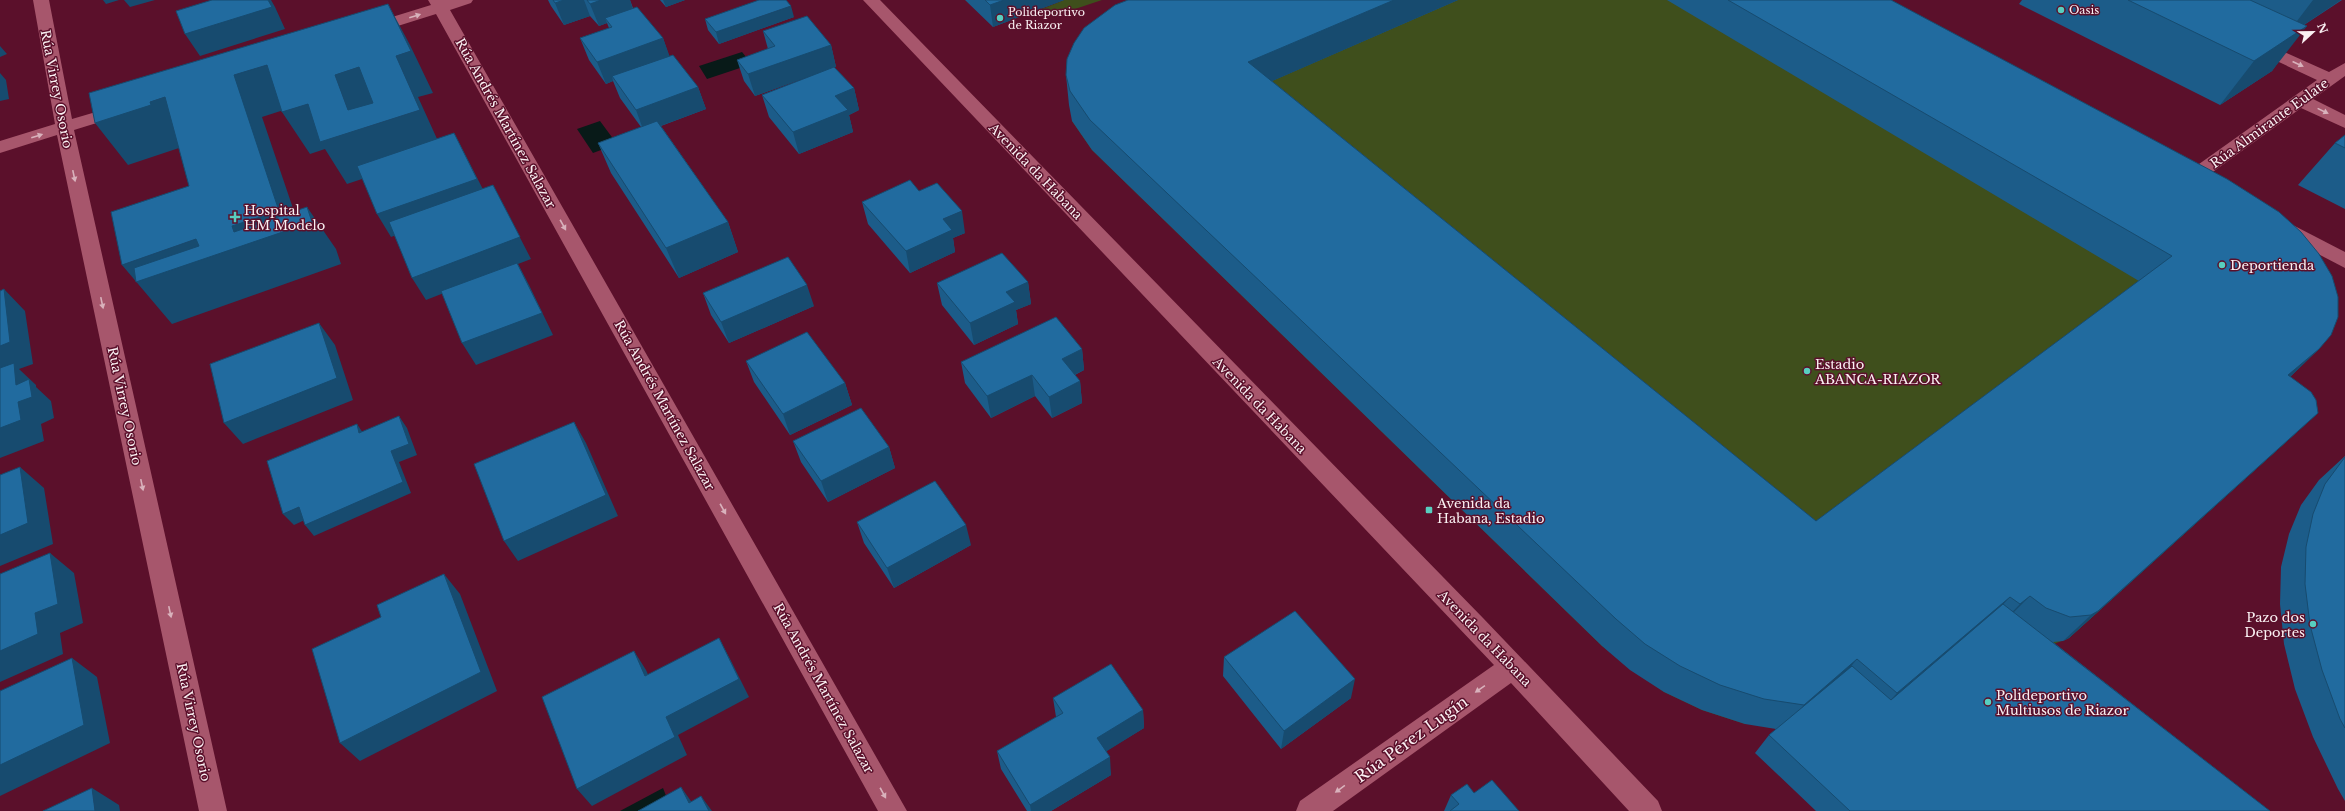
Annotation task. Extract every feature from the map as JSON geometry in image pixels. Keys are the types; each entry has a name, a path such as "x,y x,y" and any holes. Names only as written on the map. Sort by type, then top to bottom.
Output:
{"street":[{"name":"Rúa Virrey Osorio","path":"41,0 65,127 213,811"},
{"path":"352,35 438,4 465,0"},
{"name":"Avenida da Habana","path":"871,0 1512,667 1648,811"},
{"name":"Rúa Andrés Martínez Salazar","path":"438,4 893,811"},
{"path":"2238,36 2330,79"},
{"name":"Rúa Almirante Eulate","path":"2213,189 2186,174 2300,100 2345,68"},
{"path":"2300,100 2345,122"},
{"path":"0,147 140,103"},
{"path":"2269,219 2345,261"},
{"name":"Rúa Pérez Lugín","path":"1310,811 1512,667"}],"green space":[{"path":"1064,0 1102,0 1054,16 1042,9"},
{"name":"Estadio ABANCA-RIAZOR","path":"1201,0 1822,0 2289,378 2286,442 2069,638 2054,644 2043,643 1745,724 1702,710 1664,692 1602,646 1092,150 1072,121"}],"shaded area":[{"path":"742,52 752,64 707,79 699,66"},
{"path":"600,121 617,144 593,153 577,129"},
{"path":"663,788 670,806 660,811 620,811"}],"building":[{"path":"212,0 268,0 272,7 185,34 176,11"},
{"path":"553,0 564,0 555,3"},
{"path":"587,0 601,0 590,4"},
{"path":"759,0 786,0 791,6 716,32 705,19"},
{"path":"985,0 1004,0 990,5"},
{"path":"1128,0 1394,0 1248,62 1816,521 2172,256 1728,0 1891,0 2227,179 2279,212 2301,232 2319,254 2332,276 2338,297 2338,317 2331,335 2319,349 2288,375 2311,392 2316,400 2318,413 2098,611 2091,615 2070,617 2046,608 2030,596 2020,604 2010,597 1897,693 1857,659 1804,705 1764,699 1720,685 1680,666 1645,644 1616,619 1090,120 1070,91 1066,75 1067,59 1074,43 1084,28 1115,5"},
{"path":"2128,0 2250,0 2307,26 2254,61"},
{"path":"388,4 411,51 396,56 420,110 320,142 308,104 282,112 267,65 234,75 279,211 232,226 234,232 307,207 312,222 136,282 134,268 199,246 196,239 122,265 111,212 189,186 165,97 150,102 151,105 95,123 89,93","holes":["359,67 373,103 348,110 335,75"]},
{"path":"637,7 663,38 597,62 580,38 612,27 605,18"},
{"path":"807,16 831,45 748,74 737,60 775,46 763,31"},
{"path":"673,55 698,87 636,110 612,76"},
{"path":"834,67 854,88 835,96 848,110 793,132 762,95"},
{"path":"657,121 728,222 666,248 598,143"},
{"path":"454,133 477,179 377,214 357,166"},
{"path":"2345,135 2345,148 2335,143"},
{"path":"910,180 919,191 937,183 962,211 943,219 952,230 906,251 862,202"},
{"path":"493,185 520,237 412,278 389,222"},
{"path":"1002,253 1028,282 1006,292 1015,302 970,323 937,283"},
{"path":"788,257 807,285 721,322 703,293"},
{"path":"517,263 542,313 462,343 441,291"},
{"path":"4,289 10,342 0,346 0,291"},
{"path":"1056,317 1082,349 1062,359 1080,381 1049,397 1032,375 987,396 961,362"},
{"path":"319,323 337,378 224,423 210,364"},
{"path":"807,332 845,383 783,414 746,361"},
{"path":"14,363 16,385 29,379 32,397 18,402 21,420 0,428 0,368"},
{"path":"861,408 889,447 821,481 793,441"},
{"path":"399,416 409,444 391,451 403,482 305,525 299,507 283,514 267,461 357,424 359,433"},
{"path":"574,422 606,495 504,541 474,464"},
{"path":"2345,457 2345,728 2340,719 2322,670 2310,625 2305,584 2306,547 2313,514 2325,484"},
{"path":"20,467 28,523 0,535 0,475"},
{"path":"935,481 966,525 887,568 857,522"},
{"path":"50,553 58,604 35,613 38,634 0,651 0,574"},
{"path":"444,574 481,672 340,743 312,649 381,617 377,605"},
{"name":"Polideportivo Multiusos de Riazor","path":"2003,604 2270,811 1850,811 1769,735 1852,666 1891,700"},
{"path":"1295,611 1355,679 1284,731 1224,657"},
{"path":"719,638 739,679 666,717 675,737 577,789 542,697 634,651 645,676"},
{"path":"72,658 84,725 0,765 0,691"},
{"path":"1111,664 1143,710 1097,738 1110,757 1030,805 997,751 1063,713 1053,698"},
{"path":"1492,780 1519,811 1450,811 1459,804 1451,795 1467,784 1474,793"},
{"path":"681,787 689,803 701,796 709,811 638,811"},
{"path":"92,788 95,811 43,811"}],"place":[{"name":"Oasis","path":"2061,10"},
{"name":"Polideportivo de Riazor","path":"1000,18"},
{"name":"Hospital HM Modelo","path":"235,217"},
{"name":"Deportienda","path":"2222,265"},
{"name":"Estadio ABANCA-RIAZOR","path":"1807,371"},
{"name":"Avenida da Habana, Estadio","path":"1429,510"},
{"name":"Pazo dos Deportes","path":"2313,624"},
{"name":"Polideportivo Multiusos de Riazor","path":"1988,702"}]}
